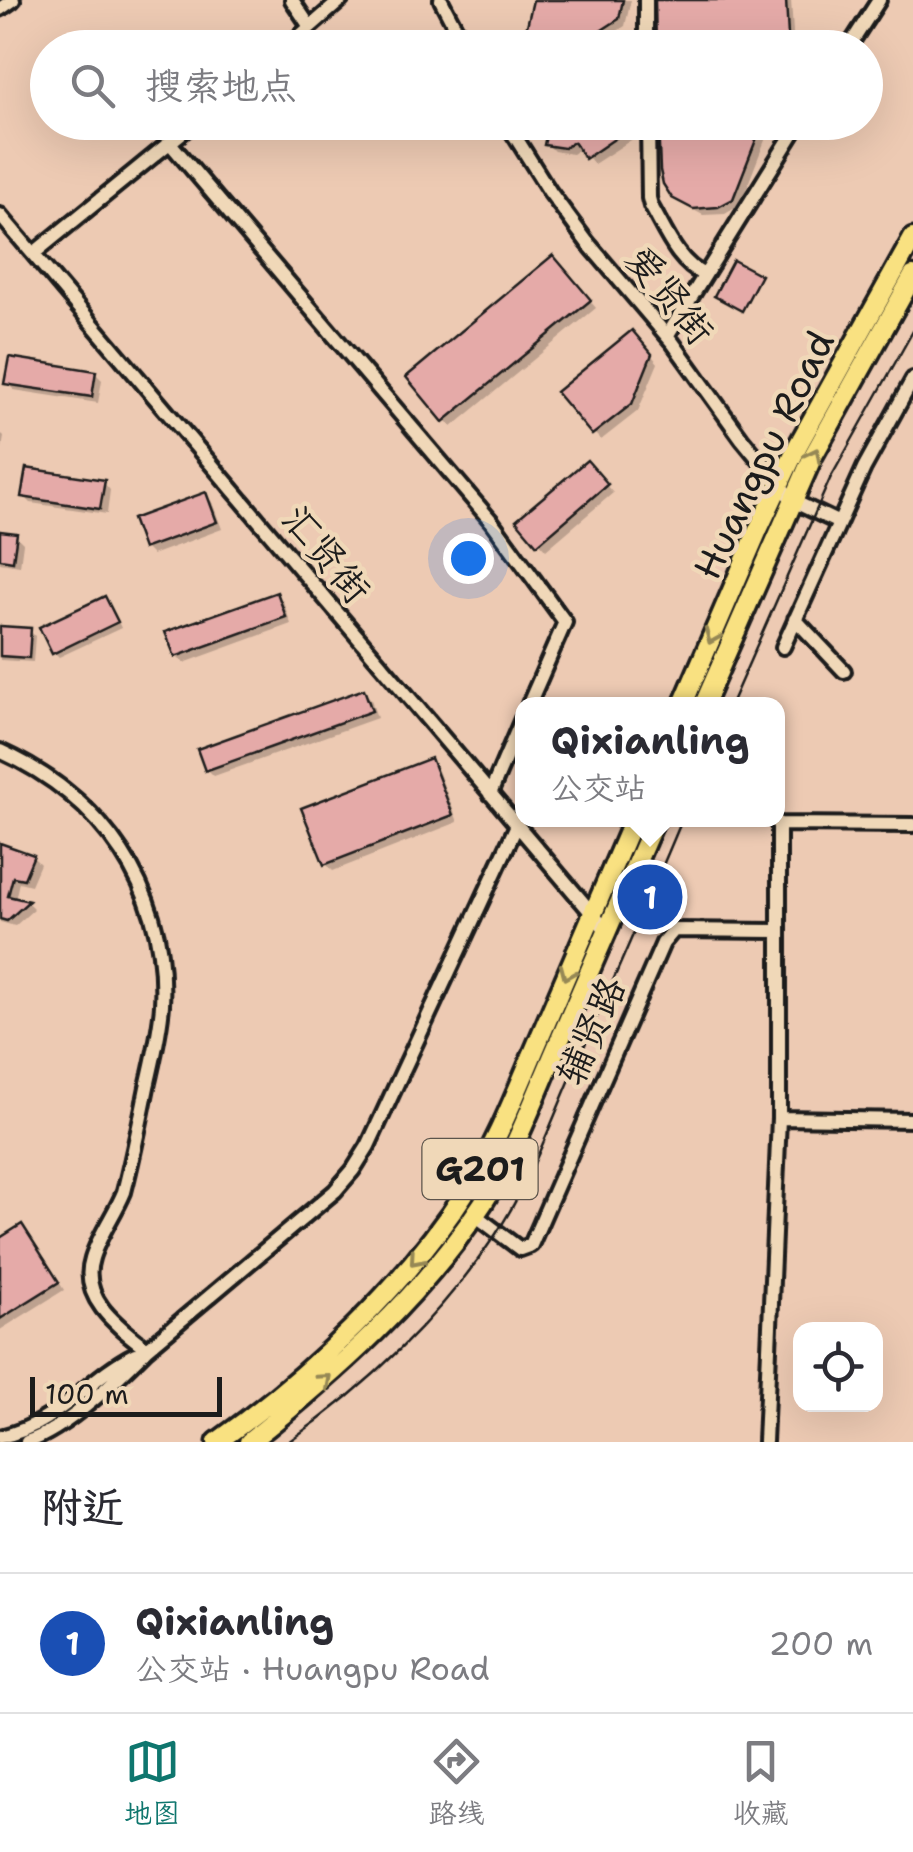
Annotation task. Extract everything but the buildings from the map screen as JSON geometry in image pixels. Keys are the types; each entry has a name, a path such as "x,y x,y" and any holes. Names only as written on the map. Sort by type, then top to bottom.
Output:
{"highway":[{"name":"Huangpu Road","path":"686,697 797,447 913,238"},
{"name":"Huangpu Road","path":"707,697 813,456 913,276"},
{"name":"G201","path":"217,1442 296,1380 360,1319 425,1249 469,1186 500,1129 631,827"},
{"name":"G201","path":"250,1442 376,1332 440,1262 486,1198 518,1136 652,827"}],"street":[{"path":"0,9 14,0"},
{"path":"292,0 310,27"},
{"path":"307,30 341,0"},
{"path":"442,0 457,30"},
{"path":"646,0 646,30"},
{"path":"860,30 879,0"},
{"path":"33,254 173,140"},
{"name":"爱贤街","path":"517,140 578,229 667,336 793,501"},
{"path":"648,140 651,206 683,260 705,274"},
{"path":"667,336 789,140"},
{"path":"170,143 492,522 564,622 532,697"},
{"name":"汇贤街","path":"0,215 515,823"},
{"path":"783,647 864,468 913,379"},
{"path":"793,501 839,523"},
{"path":"796,619 844,671"},
{"path":"490,794 515,735"},
{"path":"0,751 44,774 92,812 135,874 153,921 162,974 159,1031 124,1192 90,1268 90,1282 104,1312 146,1349"},
{"path":"785,822 913,825"},
{"path":"27,1442 60,1426 312,1210 353,1170 368,1146 516,827"},
{"name":"汇贤街","path":"519,827 606,931"},
{"path":"765,1442 779,1118 777,827"},
{"name":"辅贤路","path":"474,1215 520,1249 531,1245 663,943 674,930 779,931"},
{"path":"779,1118 913,1120"},
{"path":"0,1436 34,1426 116,1364 146,1349"}],"tram line":[{"path":"734,697 830,479 913,331"},
{"path":"288,1442 346,1398 401,1348 452,1293 496,1234 538,1154 679,827"}],"place":[{"name":"Qixianling","path":"650,897"}]}
